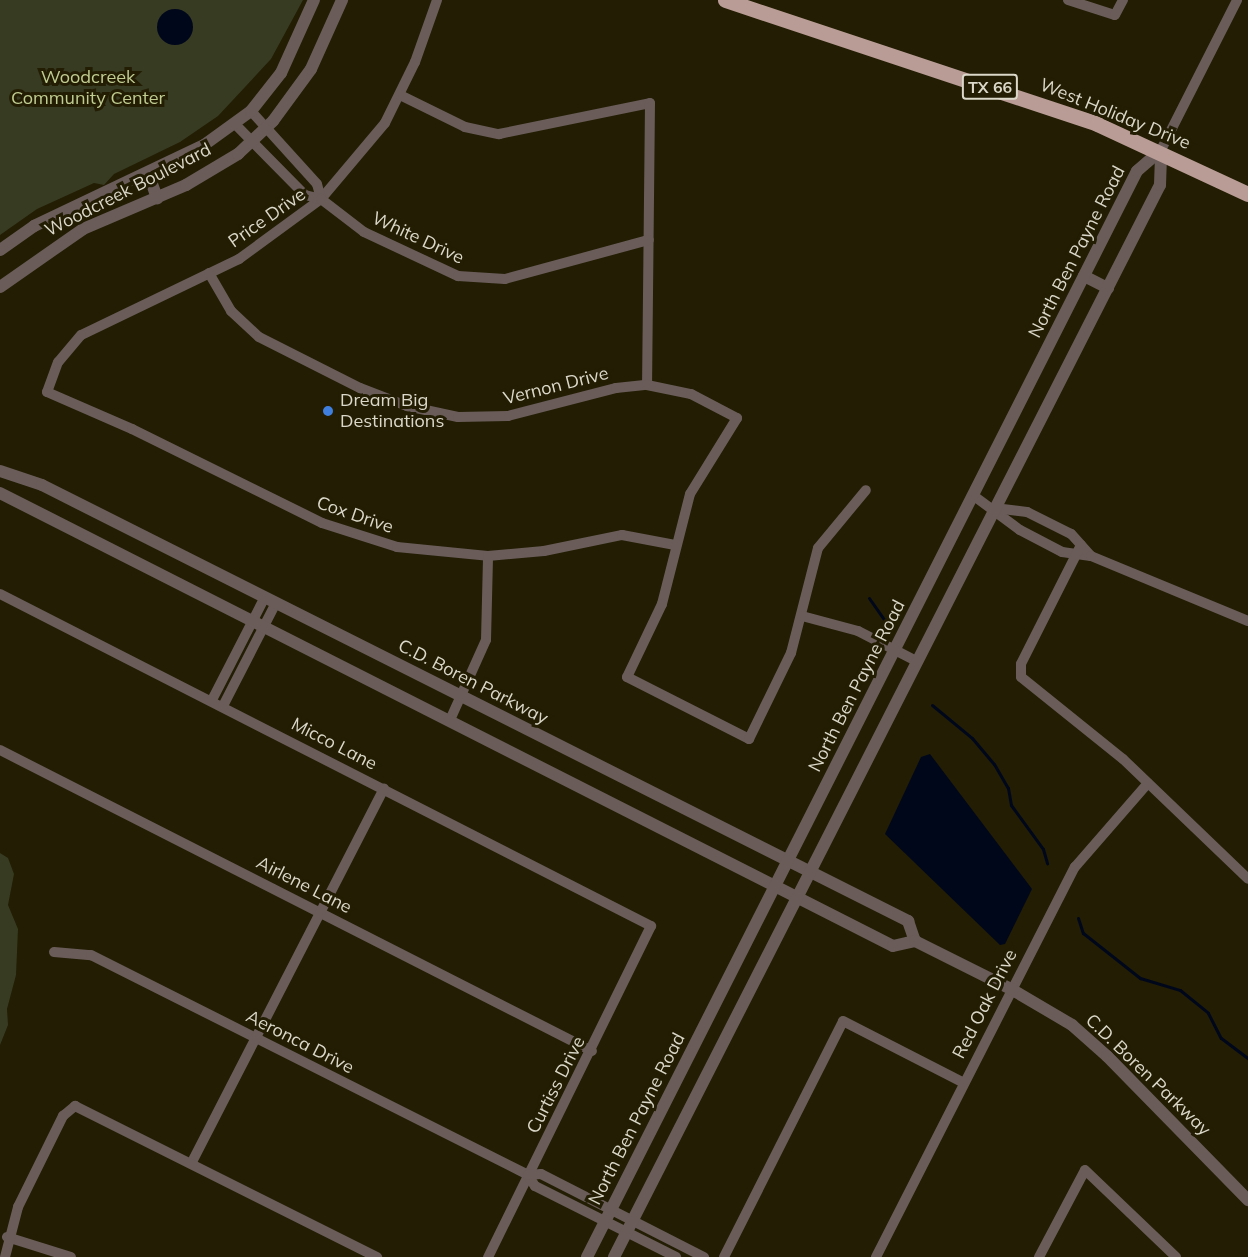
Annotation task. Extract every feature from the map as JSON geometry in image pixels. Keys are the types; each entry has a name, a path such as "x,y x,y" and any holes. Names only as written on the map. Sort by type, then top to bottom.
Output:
{"main road":[{"name":"West Holiday Drive","path":"725,0 750,4 1052,108 1161,150 1248,194"}],"street":[{"name":"Woodcreek Boulevard","path":"0,250 34,226 204,145 251,111 281,73 314,0"},
{"name":"Woodcreek Boulevard","path":"0,287 83,229 186,185 252,141 265,129 311,69 342,0"},
{"name":"Price Drive","path":"47,392 57,362 81,335 265,244 321,200 367,148 400,95 437,0"},
{"path":"1068,0 1115,15 1123,0"},
{"path":"614,1257 795,897 1160,185 1161,150 1237,0"},
{"path":"400,95 465,127 499,134 650,103 647,385"},
{"name":"White Drive","path":"251,111 317,184 321,200"},
{"name":"White Drive","path":"234,123 305,195 321,200 364,232 436,268 477,280 514,278 649,240"},
{"name":"North Ben Payne Road","path":"587,1257 1137,171 1161,150"},
{"path":"148,173 157,198"},
{"name":"Vernon Drive","path":"209,273 231,311 258,337 360,388 424,411 508,416 616,388 647,385 691,394 737,418 690,494 675,545"},
{"path":"1084,276 1108,288"},
{"name":"Cox Drive","path":"47,392 350,534 427,553 488,556 544,551 622,535 675,545"},
{"name":"C.D. Boren Parkway","path":"0,471 42,485 908,921 915,941"},
{"path":"675,545 662,603 627,677 749,739 786,666 802,616 818,548 866,490"},
{"name":"C.D. Boren Parkway","path":"0,493 254,619 893,946 915,941 1011,989 1072,1025 1107,1056 1248,1200"},
{"path":"974,496 994,508 1020,530 1078,549 1248,621"},
{"path":"994,508 1027,512 1071,534 1078,549"},
{"path":"1078,549 1021,664 1021,677 1080,721 1246,872"},
{"path":"450,720 488,631 488,556"},
{"name":"Micco Lane","path":"0,594 212,700 651,926"},
{"path":"212,700 264,597"},
{"path":"223,706 276,603"},
{"path":"802,616 858,631 916,661"},
{"name":"Airlene Lane","path":"0,750 592,1051"},
{"name":"Red Oak Drive","path":"876,1257 1075,867 1148,783"},
{"path":"192,1162 384,788"},
{"name":"Curtiss Drive","path":"488,1257 592,1051 651,926"},
{"name":"Aeronca Drive","path":"54,952 90,955 528,1175 541,1174 629,1226 704,1257"},
{"path":"724,1257 843,1022 964,1083"},
{"path":"5,1257 7,1237 63,1116 75,1106 192,1162 377,1257"},
{"path":"1039,1257 1085,1170 1176,1257"},
{"name":"Aeronca Drive","path":"629,1226 676,1257"},
{"path":"7,1237 71,1257"}],"green space":[{"name":"Woodcreek Community Center","path":"0,0 303,0 271,59 218,116 180,142 114,174 104,185 94,183 37,209 0,235"},
{"path":"0,853 8,858 14,874 8,905 18,929 16,975 7,1009 8,1025 0,1045"}],"water":[{"path":"175,9 188,14 193,27 188,40 175,45 162,40 157,27 162,14"},
{"path":"930,754 1032,889 1005,944 1000,945 885,834 921,757"}],"waterway":[{"path":"869,598 890,628"},
{"path":"932,705 972,738 994,764 1008,788 1011,805 1043,849 1047,863"},
{"path":"1078,918 1083,933 1140,978 1180,990 1208,1013 1221,1038 1248,1058"}],"place":[{"name":"Dream Big Destinations","path":"328,411"}]}
